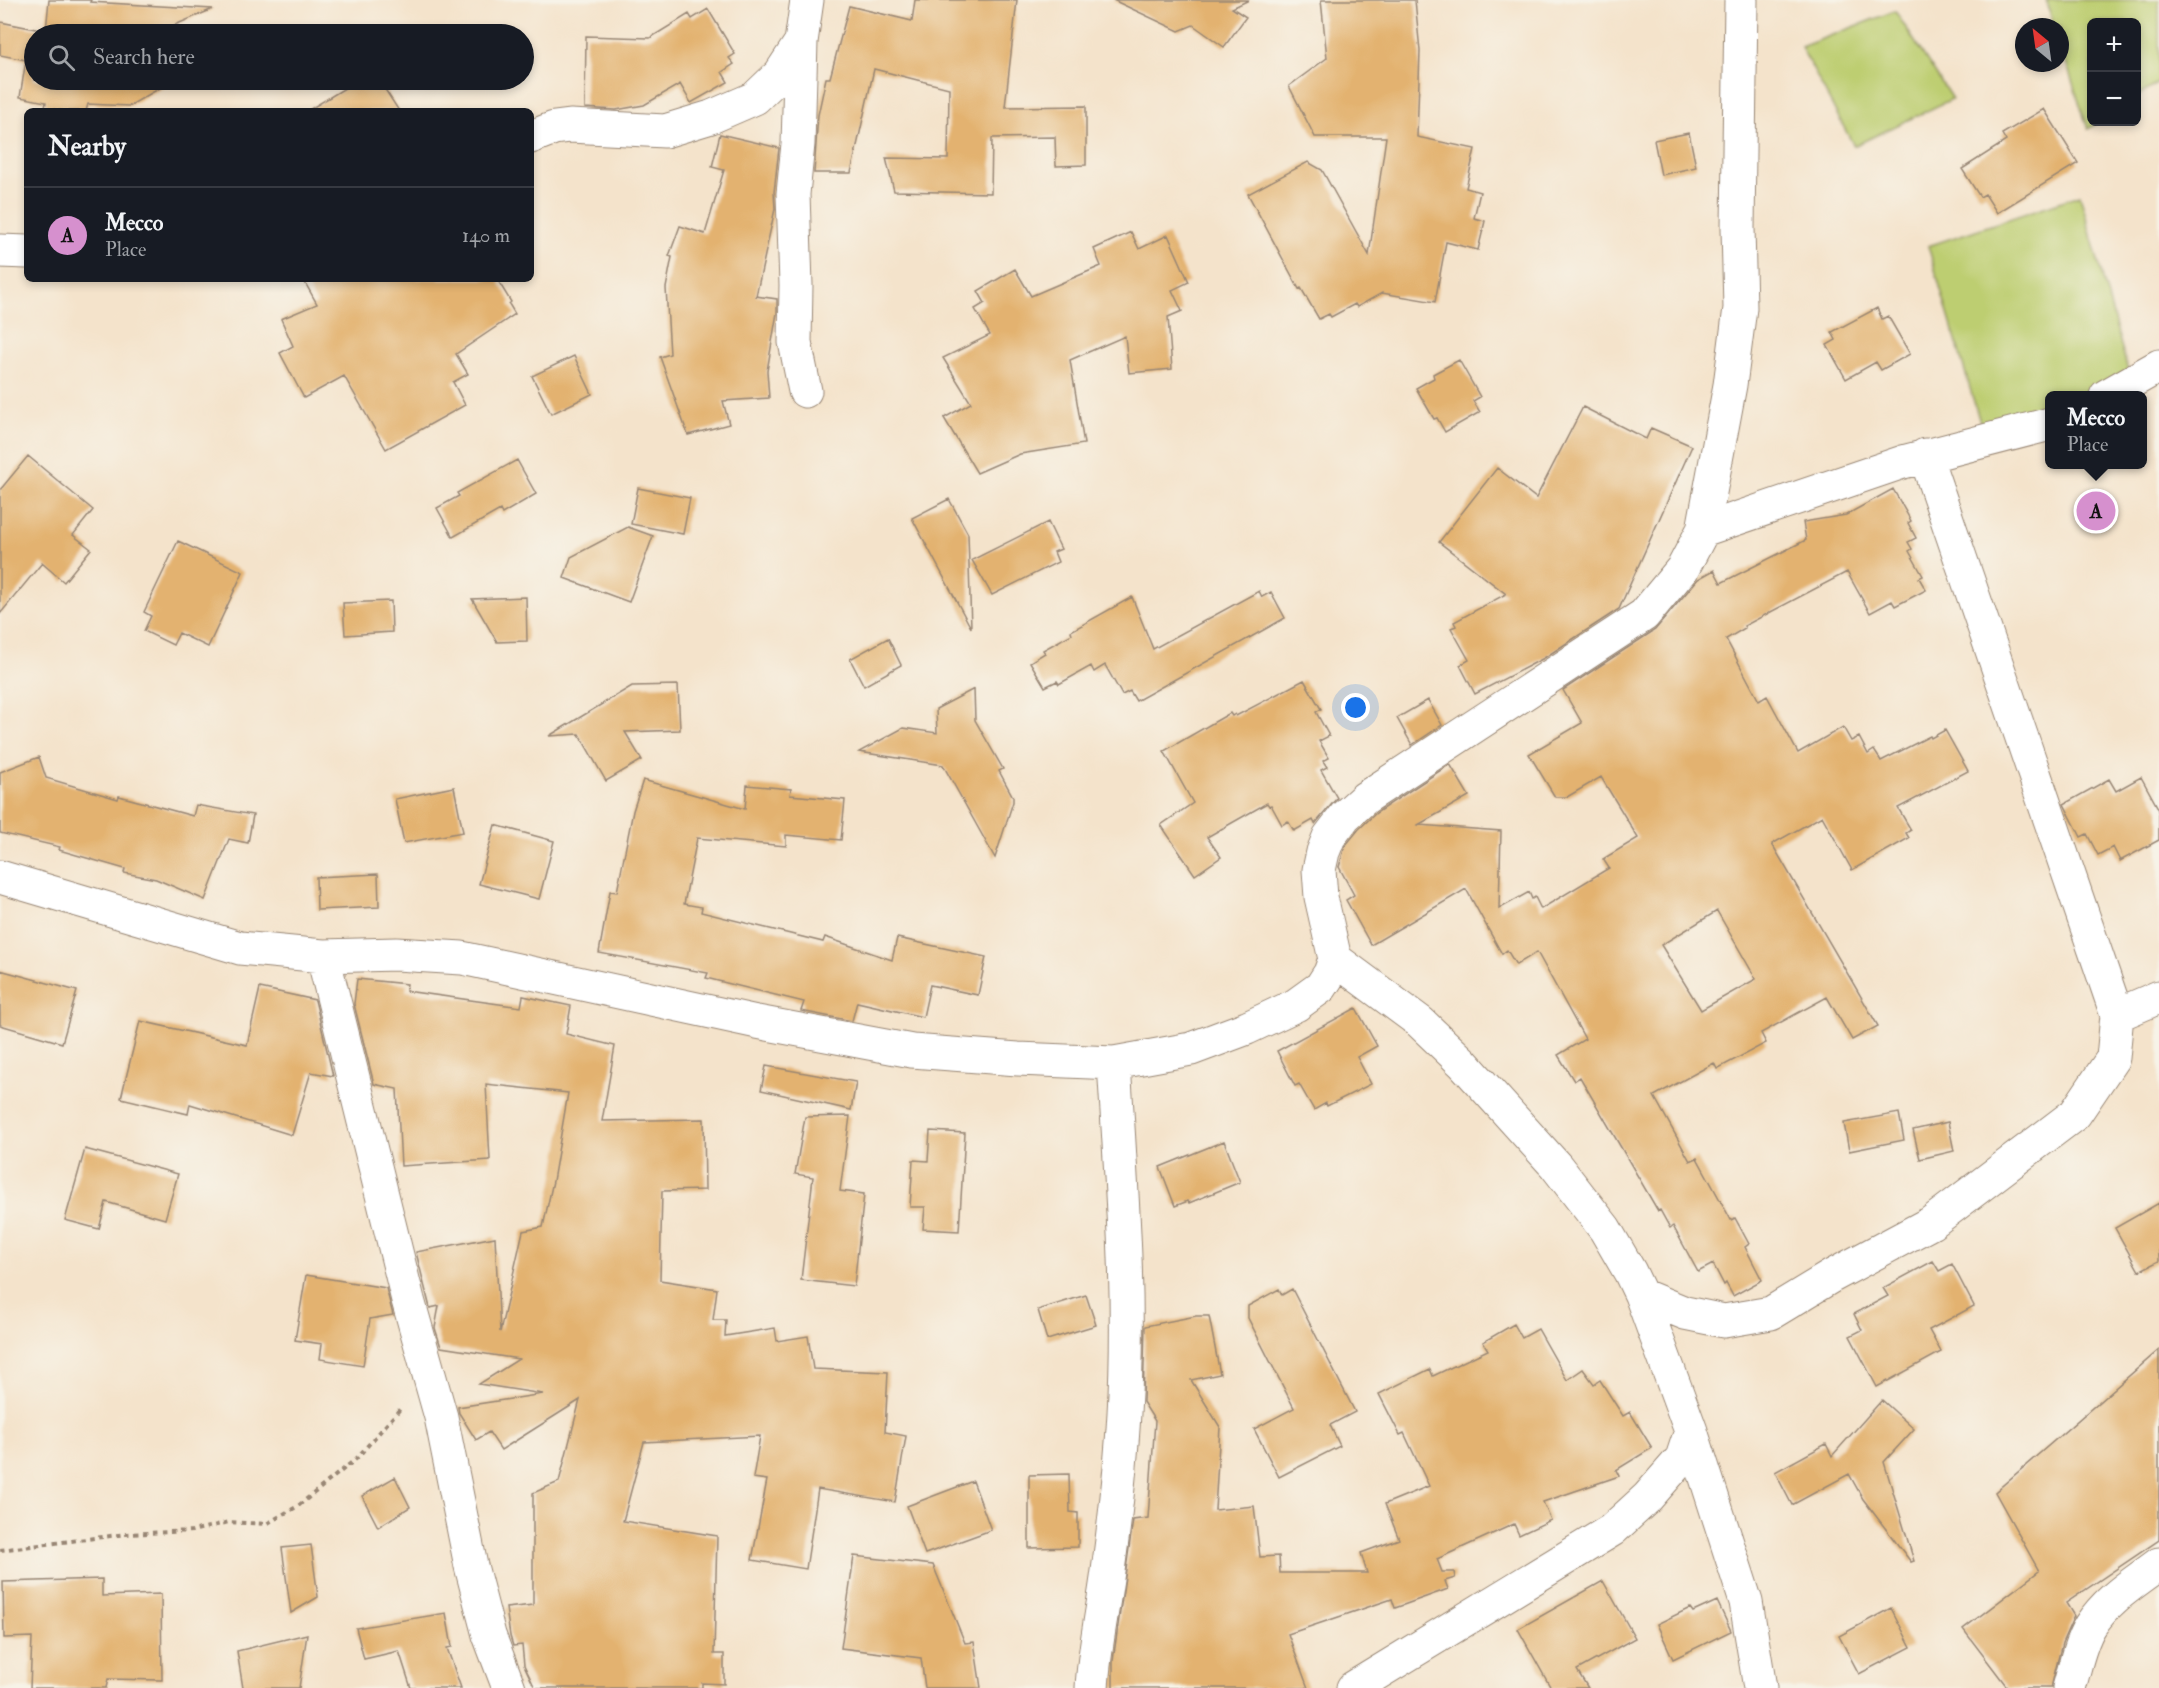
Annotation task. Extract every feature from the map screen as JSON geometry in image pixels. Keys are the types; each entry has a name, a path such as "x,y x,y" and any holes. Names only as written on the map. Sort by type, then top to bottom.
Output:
{"street":[{"path":"805,391 795,342 793,194 798,144 801,42 807,0"},
{"path":"0,877 240,948 323,956 396,954 462,958 757,1022 912,1051 1114,1063 1191,1049 1248,1028 1296,1005 1321,987 1335,959 1321,897 1319,870 1329,837 1346,816 1365,798 1644,615 1683,568 1703,531 1730,385 1740,308 1738,228 1741,0"},
{"path":"534,136 554,128 570,126 665,131 711,117 755,98 780,74 801,42"},
{"path":"0,251 24,252"},
{"path":"2115,391 2159,366"},
{"path":"1703,531 1925,455 2045,425"},
{"path":"1641,1295 1685,1314 1724,1321 1771,1313 1832,1276 1931,1223 2075,1114 2113,1058 2117,1015 1925,455"},
{"path":"323,956 408,1300 441,1417 471,1566 489,1635 509,1688"},
{"path":"1335,959 1420,1022 1463,1063 1556,1166 1605,1229 1641,1295 1691,1431 1746,1602 1760,1688"},
{"path":"2117,1015 2159,997"},
{"path":"1092,1688 1119,1483 1124,1411 1126,1281 1114,1063"},
{"path":"1353,1688 1612,1530 1647,1498 1682,1458 1691,1431"},
{"path":"2069,1688 2079,1652 2098,1614 2122,1591 2159,1564"}],"path":[{"path":"0,1550 126,1534 192,1531 229,1522 266,1524 298,1506 356,1459 429,1377"}],"green space":[{"path":"2046,0 2159,0 2159,82 2141,94 2141,18 2087,18 2087,126 2069,71 2069,18 2051,18"},
{"path":"1895,11 1952,99 1854,146 1801,47"},
{"path":"2080,195 2130,378 2091,391 2045,391 2045,407 1982,429 1928,246"}],"building":[{"path":"49,0 91,0 90,2 213,9 177,24 47,24"},
{"path":"915,0 1017,0 1005,107 1086,106 1086,165 1056,166 1055,137 992,138 991,193 894,191 886,158 948,159 949,88 874,69 851,173 814,173 818,115 826,78 830,78 849,6 912,21"},
{"path":"1113,0 1249,0 1232,8 1246,17 1224,47 1193,25 1179,31"},
{"path":"1321,0 1415,0 1420,51 1417,137 1475,149 1466,188 1480,192 1474,218 1485,221 1478,250 1446,242 1435,302 1382,293 1357,307 1355,304 1331,317 1329,314 1319,319 1301,288 1299,289 1248,194 1308,162 1322,170 1369,255 1386,137 1315,137 1289,86 1327,58"},
{"path":"708,9 735,54 729,58 734,64 722,72 728,82 691,103 680,84 644,105 616,110 585,108 586,36 650,38 689,14 692,19"},
{"path":"0,22 24,27 24,60 0,55"},
{"path":"24,72 24,90 157,90 129,106 88,104 87,108 45,108 46,102 20,97"},
{"path":"342,90 385,90 397,108 312,108"},
{"path":"2044,109 2078,163 1997,213 1985,194 1980,197 1962,169 2006,141 2002,134"},
{"path":"1689,133 1696,167 1661,175 1654,140"},
{"path":"720,134 779,148 774,192 775,209 756,296 777,299 777,313 767,371 769,398 723,401 729,424 688,435 660,357 670,354 666,288 672,257 669,256 680,226 705,234 724,170 712,167"},
{"path":"1131,232 1139,249 1168,235 1189,282 1172,290 1182,311 1168,317 1172,369 1129,373 1125,336 1070,360 1084,444 1020,454 977,473 944,418 971,403 943,358 990,335 975,309 985,303 978,291 1015,269 1031,296 1101,266 1094,249"},
{"path":"305,282 499,282 511,302 509,304 515,314 456,354 468,374 453,382 465,405 386,449 344,376 304,398 280,353 293,346 281,319 317,304"},
{"path":"1877,308 1882,319 1888,316 1910,354 1881,370 1876,362 1846,379 1827,345 1836,340 1832,332"},
{"path":"574,356 592,394 551,414 532,376"},
{"path":"1459,360 1480,397 1473,401 1480,412 1445,432 1437,418 1434,419 1416,388 1434,378 1433,374"},
{"path":"1583,407 1646,439 1651,428 1692,446 1619,609 1544,658 1475,694 1460,665 1469,660 1451,628 1456,626 1454,622 1506,594 1439,542 1497,468 1536,498"},
{"path":"28,456 93,510 73,535 91,549 64,582 42,563 0,614 0,490"},
{"path":"517,460 536,494 502,514 500,510 453,537 437,508 459,496 457,493"},
{"path":"638,488 690,498 683,534 631,524"},
{"path":"1893,489 1911,521 1908,523 1916,538 1908,542 1912,549 1909,551 1923,576 1919,578 1926,590 1895,606 1892,601 1870,613 1847,572 1744,626 1745,628 1726,639 1759,701 1767,696 1798,753 1843,727 1851,741 1859,737 1868,754 1874,750 1881,761 1945,730 1968,771 1898,808 1911,830 1906,833 1909,838 1852,870 1822,816 1772,844 1878,1026 1852,1040 1827,997 1761,1033 1766,1043 1717,1069 1714,1063 1654,1096 1690,1161 1697,1158 1731,1220 1735,1218 1749,1244 1745,1247 1762,1280 1733,1296 1726,1283 1724,1285 1713,1264 1698,1272 1673,1226 1670,1228 1660,1210 1658,1211 1580,1077 1574,1081 1558,1055 1585,1039 1537,952 1516,965 1507,950 1502,954 1466,889 1371,945 1346,900 1354,895 1339,867 1345,846 1376,813 1450,764 1469,796 1418,825 1501,831 1499,909 1529,892 1532,899 1535,897 1541,909 1609,868 1603,859 1638,838 1601,777 1567,797 1555,797 1529,754 1582,723 1563,690 1655,630 1698,579 1714,570 1721,583 1806,540 1803,522 1846,515","holes":["1717,911 1756,979 1701,1010 1661,945"]},
{"path":"949,499 968,534 971,628 912,518"},
{"path":"1048,522 1061,549 1054,552 1058,562 992,595 972,560"},
{"path":"628,527 653,536 629,602 564,578 571,557"},
{"path":"178,541 243,572 208,647 179,633 173,645 144,631 151,616 144,612"},
{"path":"1259,591 1262,597 1271,592 1285,618 1136,701 1130,691 1122,695 1105,665 1094,672 1091,666 1059,684 1057,681 1045,687 1030,662 1045,653 1043,650 1072,634 1071,631 1132,597 1153,649"},
{"path":"526,597 527,641 497,642 472,599"},
{"path":"391,601 392,632 345,635 343,603"},
{"path":"888,638 901,665 864,686 850,659"},
{"path":"1304,680 1321,709 1316,712 1329,736 1319,741 1329,758 1323,761 1327,767 1321,770 1337,798 1315,824 1313,820 1294,831 1288,821 1282,825 1271,805 1267,803 1207,837 1221,857 1195,875 1161,825 1193,803 1164,751 1230,713 1236,716"},
{"path":"678,685 680,730 625,732 642,760 606,781 579,734 549,736 632,686"},
{"path":"974,689 975,720 1003,769 999,771 1013,797 995,858 943,765 859,752 903,728 937,733 936,709"},
{"path":"1428,700 1442,725 1412,745 1397,718"},
{"path":"39,757 46,778 118,799 119,796 193,816 196,805 253,815 248,843 229,839 205,900 156,879 124,873 125,869 59,850 60,847 0,833 0,772"},
{"path":"2141,777 2159,810 2159,840 2120,861 2113,847 2098,855 2087,834 2081,837 2064,804 2109,779 2116,791"},
{"path":"643,780 745,809 747,785 791,789 790,795 845,800 841,840 786,835 786,846 697,838 684,904 702,907 701,912 823,942 825,937 892,960 897,938 986,957 978,995 930,985 923,1017 857,1002 852,1021 801,1011 804,1002 706,978 708,973 599,953 610,891 617,892 633,811"},
{"path":"454,787 463,832 404,843 395,799"},
{"path":"495,825 554,841 539,899 479,884"},
{"path":"378,874 379,907 317,910 316,877"},
{"path":"0,970 77,991 62,1043 0,1025"},
{"path":"357,979 407,984 406,991 521,1007 523,996 571,1006 566,1034 615,1046 602,1121 704,1119 705,1190 662,1191 660,1280 717,1289 713,1320 726,1320 725,1336 775,1328 777,1341 808,1336 813,1369 888,1372 885,1432 906,1436 895,1502 818,1489 806,1569 752,1560 767,1480 753,1478 760,1436 644,1442 623,1521 717,1536 714,1654 724,1654 724,1684 702,1683 702,1688 535,1688 524,1665 522,1645 513,1646 506,1608 533,1605 533,1493 559,1482 580,1400 501,1450 489,1432 476,1440 459,1413 458,1407 543,1394 479,1384 519,1359 441,1347 435,1328 439,1306 430,1308 416,1252 495,1237 500,1332 523,1231 543,1227 568,1093 486,1084 490,1160 401,1166 397,1089 374,1084 354,1004"},
{"path":"260,988 315,1000 333,1076 311,1072 292,1135 190,1104 188,1114 121,1098 140,1021 247,1045"},
{"path":"1356,1008 1377,1046 1357,1057 1371,1084 1314,1110 1299,1084 1295,1086 1277,1051"},
{"path":"766,1066 856,1082 851,1110 761,1090"},
{"path":"1899,1113 1904,1140 1849,1151 1844,1123"},
{"path":"850,1116 840,1191 864,1194 854,1286 801,1280 813,1177 795,1174 805,1117"},
{"path":"1948,1122 1954,1151 1920,1159 1913,1130"},
{"path":"930,1131 965,1133 959,1231 923,1229 925,1207 910,1207 913,1160 928,1161"},
{"path":"1224,1141 1240,1182 1189,1203 1188,1201 1175,1206 1160,1167"},
{"path":"85,1149 178,1174 165,1219 106,1202 99,1229 65,1220"},
{"path":"2159,1203 2159,1261 2139,1271 2115,1228"},
{"path":"1933,1261 1939,1271 1952,1264 1974,1306 1929,1330 1941,1352 1877,1387 1850,1336 1862,1330 1854,1314 1888,1296 1883,1288"},
{"path":"306,1275 386,1288 393,1315 370,1319 363,1366 320,1359 322,1344 295,1340"},
{"path":"1279,1289 1282,1295 1292,1289 1355,1412 1330,1425 1340,1446 1279,1477 1254,1429 1294,1408 1248,1318 1248,1306"},
{"path":"1086,1295 1096,1325 1047,1340 1038,1310"},
{"path":"1196,1316 1209,1316 1220,1374 1191,1380 1220,1427 1215,1510 1254,1506 1260,1557 1279,1556 1280,1573 1367,1573 1361,1553 1399,1539 1385,1504 1429,1486 1404,1433 1400,1435 1379,1394 1430,1369 1433,1376 1488,1350 1483,1342 1514,1324 1522,1338 1538,1329 1567,1380 1583,1369 1594,1384 1600,1380 1623,1416 1630,1412 1652,1448 1616,1470 1619,1476 1543,1502 1551,1520 1519,1535 1514,1524 1437,1559 1442,1572 1454,1572 1455,1578 1445,1581 1448,1589 1395,1608 1392,1599 1288,1634 1308,1688 1113,1688 1113,1661 1133,1520 1148,1518 1155,1421 1143,1402 1145,1326"},
{"path":"2159,1350 2159,1540 2066,1603 2074,1616 2062,1643 2051,1688 2008,1688 1963,1629 2039,1571 1995,1492"},
{"path":"1882,1400 1914,1429 1884,1462 1914,1561 1911,1562 1863,1499 1849,1474 1792,1505 1775,1472 1826,1444 1832,1456"},
{"path":"1069,1474 1070,1512 1078,1513 1078,1547 1029,1548 1029,1475"},
{"path":"395,1477 410,1507 378,1527 362,1496"},
{"path":"973,1481 991,1530 925,1554 907,1506"},
{"path":"311,1545 318,1597 291,1613 282,1548"},
{"path":"854,1556 933,1565 965,1643 974,1642 981,1688 925,1688 921,1658 841,1648"},
{"path":"102,1579 102,1596 161,1594 162,1680 108,1679 106,1688 30,1688 32,1637 4,1638 3,1582"},
{"path":"1603,1581 1635,1638 1577,1670 1588,1688 1551,1688 1518,1629"},
{"path":"1717,1601 1731,1631 1673,1659 1657,1624 1690,1608 1693,1612"},
{"path":"1891,1608 1911,1647 1859,1674 1839,1636"},
{"path":"446,1613 452,1647 447,1648 461,1688 411,1688 399,1651 364,1659 356,1628"},
{"path":"307,1634 299,1688 243,1688 237,1651"}],"place":[{"name":"Mecco","path":"2096,511"}]}
